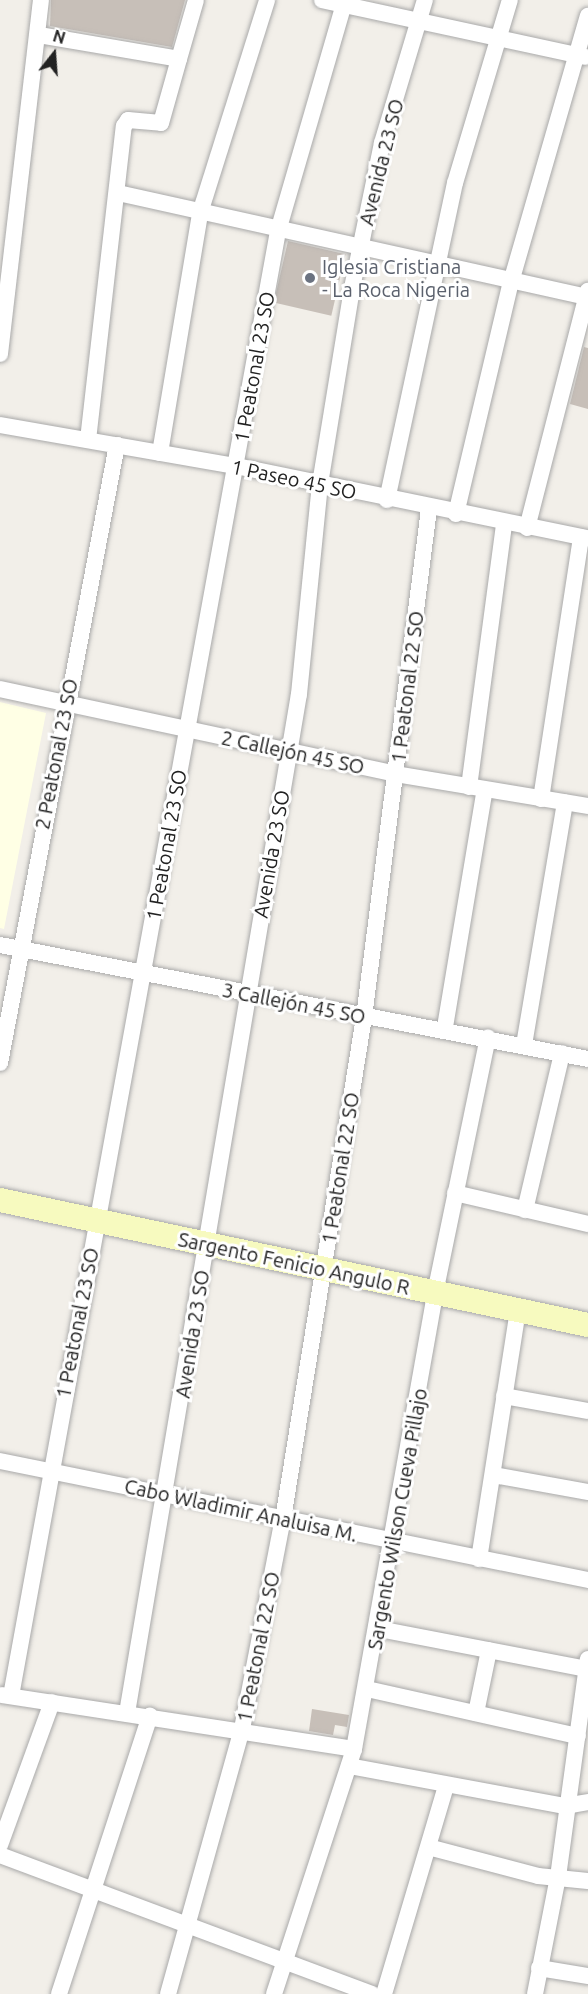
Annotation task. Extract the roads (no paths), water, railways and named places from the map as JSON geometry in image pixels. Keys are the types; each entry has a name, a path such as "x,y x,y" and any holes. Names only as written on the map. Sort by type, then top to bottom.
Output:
{"street":[{"path":"0,354 39,35 41,0"},
{"path":"88,440 126,122 161,123 196,0"},
{"path":"160,453 200,213 267,0"},
{"path":"322,0 582,56"},
{"name":"Avenida 23 SO","path":"127,1713 290,749 320,484 360,250 382,143 425,0"},
{"path":"387,500 455,183 510,0"},
{"name":"1 Peatonal 23 SO","path":"5,1696 97,1221 278,231 344,3"},
{"path":"456,514 511,282 582,56 588,16"},
{"path":"39,35 179,59"},
{"path":"118,194 360,250 511,282 588,295 527,528"},
{"name":"1 Paseo 45 SO","path":"0,425 236,466 429,510 585,537"},
{"name":"2 Peatonal 23 SO","path":"0,1064 65,703 117,445"},
{"name":"1 Peatonal 22 SO","path":"168,1994 189,1926 242,1729 283,1519 364,1017 429,510"},
{"path":"445,1028 477,788 504,524"},
{"path":"541,799 585,537"},
{"name":"2 Callejón 45 SO","path":"0,689 187,730 290,749 395,774 588,806"},
{"path":"524,1045 565,802"},
{"name":"3 Callejón 45 SO","path":"0,945 364,1017 445,1028 588,1059"},
{"name":"Sargento Wilson Cueva Pillajo","path":"274,1994 354,1749 379,1629 435,1293 488,1037"},
{"path":"525,1210 562,1053"},
{"path":"455,1193 588,1224"},
{"name":"Sargento Fenicio Angulo R","path":"0,1200 588,1325"},
{"path":"478,1559 518,1311"},
{"path":"504,1396 588,1411"},
{"name":"Cabo Wladimir Analuisa M.","path":"0,1461 166,1491 393,1543 588,1580"},
{"path":"493,1474 588,1492"},
{"path":"379,1629 489,1650 587,1664 582,1726 565,1806 558,1877 535,1994"},
{"path":"476,1713 489,1650"},
{"path":"367,1689 476,1713 582,1726"},
{"path":"5,1696 242,1729 354,1749"},
{"path":"0,1845 52,1702"},
{"path":"59,1994 150,1716"},
{"path":"350,1766 446,1786 565,1806 588,1802"},
{"path":"384,1994 432,1848 446,1786"},
{"path":"432,1848 558,1877 588,1881"},
{"path":"0,1855 93,1893 285,1960 372,1994"},
{"path":"539,1968 588,1976"}],"place":[{"name":"Iglesia Cristiana - La Roca Nigeria","path":"310,278"}]}
